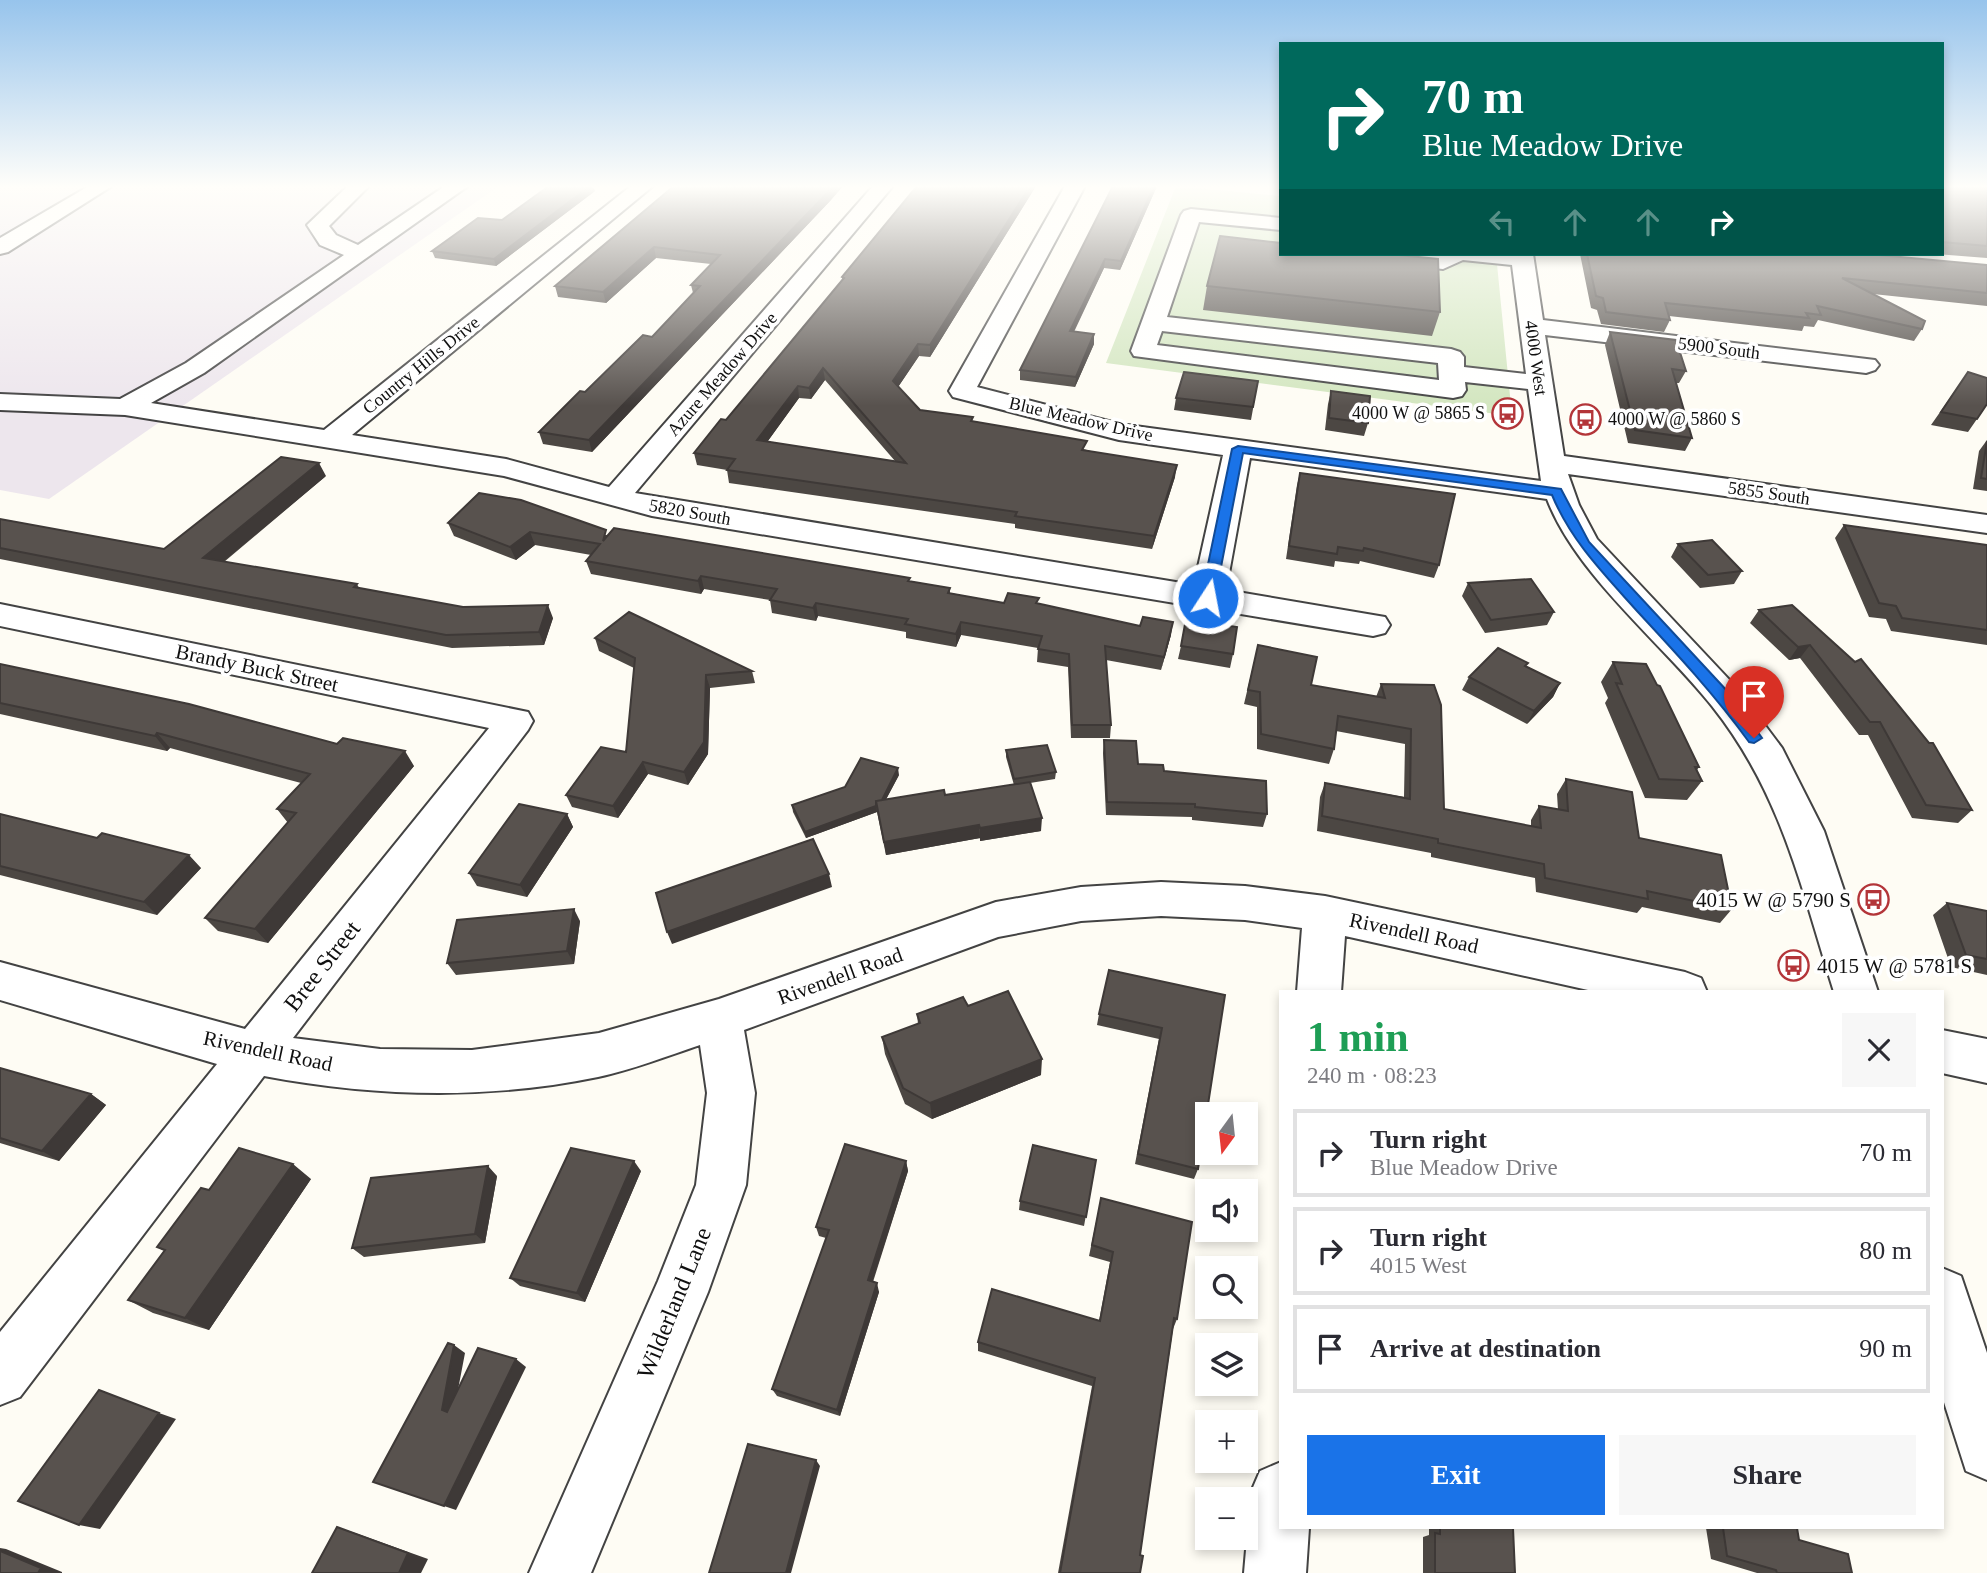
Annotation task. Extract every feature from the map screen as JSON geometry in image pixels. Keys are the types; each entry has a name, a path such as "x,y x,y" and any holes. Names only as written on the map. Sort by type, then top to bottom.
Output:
{"street":[{"path":"125,407 195,368 349,259"},
{"name":"Country Hills Drive","path":"330,439 552,259"},
{"name":"Azure Meadow Drive","path":"615,498 820,259"},
{"name":"Blue Meadow Drive","path":"1034,259 962,391 1119,432 1238,449 1554,477"},
{"path":"1176,259 1153,323 1451,357 1451,373 1540,383"},
{"path":"1417,259 1443,262 1448,259"},
{"name":"4000 West","path":"1523,259 1554,477 1567,517 1584,544 1724,697 1769,758 1804,831 1855,990"},
{"name":"5900 South","path":"1531,326 1866,365"},
{"name":"5820 South","path":"0,402 125,407 330,439 506,468 652,507 1373,625"},
{"path":"1208,598 1238,449"},
{"name":"5855 South","path":"1554,477 1987,524"},
{"name":"Brandy Buck Street","path":"0,615 515,721"},
{"name":"Bree Street","path":"0,1377 515,721"},
{"name":"Rivendell Road","path":"0,981 254,1053 380,1071 472,1072 599,1055 719,1019 996,920 1081,904 1161,899 1245,903 1325,914 1676,990"},
{"path":"1319,990 1325,914"},
{"name":"Wilderland Lane","path":"560,1573 681,1292 721,1185 731,1093 719,1019"},
{"path":"1944,1051 1987,1061"},
{"path":"1944,1302 1987,1450"},
{"path":"1275,1573 1279,1519"}],"shaded area":[{"path":"0,259 393,259 49,499 0,490"}],"green space":[{"path":"1147,259 1497,259 1512,416 1106,363"}],"building":[{"path":"587,259 640,259 603,292 555,286"},
{"path":"716,259 763,259 589,440 539,432 580,391 585,392 643,335 652,337 700,286 691,285"},
{"path":"856,259 984,259 930,345 918,344 893,381 920,410 973,417 971,421 1087,441 1082,450 1177,465 1154,536 1015,516 1017,512 727,470 735,459 694,453 721,419 726,420 844,278 842,277","holes":["823,368 906,463 757,440 798,386 809,388"]},
{"path":"1076,259 1105,259 1070,331 1094,334 1076,377 1020,370"},
{"path":"1214,259 1438,259 1440,312 1207,286"},
{"path":"1588,259 1926,259 1987,265 1987,293 1842,278 1925,321 1922,329 1817,306 1821,315 1806,313 1809,318 1665,303 1670,320 1606,312 1603,298 1596,296"},
{"path":"1610,332 1676,340 1686,371 1672,369 1692,438 1635,430"},
{"path":"1184,372 1258,381 1253,407 1176,398"},
{"path":"1968,372 1987,378 1987,404 1977,419 1941,412"},
{"path":"1331,391 1370,396 1368,423 1329,418"},
{"path":"1987,441 1987,479 1981,478"},
{"path":"281,457 319,463 203,558 357,584 354,587 463,607 548,605 539,632 446,635 0,548 0,519 164,549"},
{"path":"1300,473 1455,494 1439,565 1364,548 1363,551 1338,547 1337,554 1289,546"},
{"path":"479,493 521,500 606,530 603,541 614,528 910,578 908,581 950,588 948,593 1004,603 1008,593 1039,598 1036,603 1140,626 1143,617 1173,622 1164,657 1105,646 1111,725 1072,725 1069,654 1038,649 1042,636 961,622 956,634 905,624 908,619 816,603 813,608 770,600 777,589 701,576 698,581 586,561 600,544 530,532 510,547 448,523"},
{"path":"1844,525 1987,545 1987,630 1902,618 1896,606 1879,603"},
{"path":"1712,540 1742,571 1708,575 1678,544"},
{"path":"1531,579 1554,612 1491,620 1468,583"},
{"path":"1792,605 1855,662 1861,659 1929,743 1933,743 1972,810 1926,805 1880,722 1870,722 1810,645 1798,647 1759,610"},
{"path":"629,612 752,671 706,675 704,742 684,772 643,762 613,806 566,795 601,747 626,752 635,658 595,638"},
{"path":"1186,619 1237,627 1233,654 1181,646"},
{"path":"1258,645 1317,657 1311,685 1385,698 1381,684 1434,685 1441,705 1444,809 1541,828 1539,806 1568,811 1566,779 1632,792 1639,838 1721,855 1732,909 1647,891 1648,899 1545,878 1544,864 1322,816 1325,783 1410,799 1411,729 1338,716 1334,749 1261,734 1260,692 1248,690"},
{"path":"1498,648 1528,663 1525,666 1560,683 1534,711 1469,677"},
{"path":"1613,662 1646,664 1660,686 1699,767 1695,767 1702,781 1659,779 1616,683 1622,684"},
{"path":"0,664 189,704 337,744 343,738 405,751 255,929 205,918 296,813 277,809 310,774 157,733 155,736 0,703"},
{"path":"1104,740 1136,741 1138,764 1163,765 1164,771 1266,781 1267,814 1195,807 1195,804 1107,802"},
{"path":"1047,745 1056,772 1014,779 1006,750"},
{"path":"861,758 898,768 882,800 876,801 876,806 805,832 792,805 845,787"},
{"path":"1030,782 1042,818 980,828 979,825 884,842 876,801 944,790 945,795"},
{"path":"519,804 567,814 520,885 469,873"},
{"path":"0,814 97,838 102,833 189,855 144,902 0,866"},
{"path":"813,839 829,874 667,932 656,893"},
{"path":"1947,903 1987,911 1987,959 1966,955"},
{"path":"574,909 567,951 447,963 457,920"},
{"path":"1109,970 1225,995 1208,1102 1195,1102 1195,1166 1198,1166 1198,1169 1138,1154 1162,1028 1099,1014"},
{"path":"1008,991 1042,1059 930,1103 903,1088 882,1037 920,1023 917,1014 963,997 968,1006"},
{"path":"0,1068 91,1094 42,1151 0,1138"},
{"path":"845,1144 906,1161 868,1280 877,1283 837,1410 772,1389 829,1230 816,1227"},
{"path":"1033,1145 1096,1160 1086,1217 1020,1201"},
{"path":"239,1148 293,1164 185,1318 128,1300 165,1250 157,1247 201,1188 209,1190"},
{"path":"571,1148 634,1161 577,1293 510,1278"},
{"path":"488,1166 475,1234 352,1248 371,1178"},
{"path":"1101,1198 1192,1222 1177,1319 1174,1318 1140,1555 1143,1556 1140,1573 1060,1573 1095,1378 978,1342 992,1289 1100,1321 1113,1252 1092,1245"},
{"path":"448,1343 454,1345 442,1410 447,1412 478,1348 516,1359 444,1506 373,1482"},
{"path":"99,1390 159,1413 79,1525 18,1501"},
{"path":"748,1444 816,1460 786,1573 709,1573"},
{"path":"337,1527 408,1553 399,1573 312,1573"},
{"path":"1440,1529 1513,1529 1515,1573 1435,1573 1435,1533 1440,1534"},
{"path":"1723,1529 1797,1529 1799,1540 1848,1554 1852,1573 1777,1573 1776,1570 1727,1556"},
{"path":"0,1551 41,1568 38,1573 0,1573"}],"place":[{"name":"4000 W @ 5865 S","path":"1508,413"},
{"name":"4000 W @ 5860 S","path":"1585,419"},
{"name":"4015 W @ 5790 S","path":"1874,900"},
{"name":"4015 W @ 5781 S","path":"1794,966"}],"route":[{"path":"1208,598 1238,449 1557,492 1567,517 1584,544 1625,592 1724,697 1754,738"}]}
